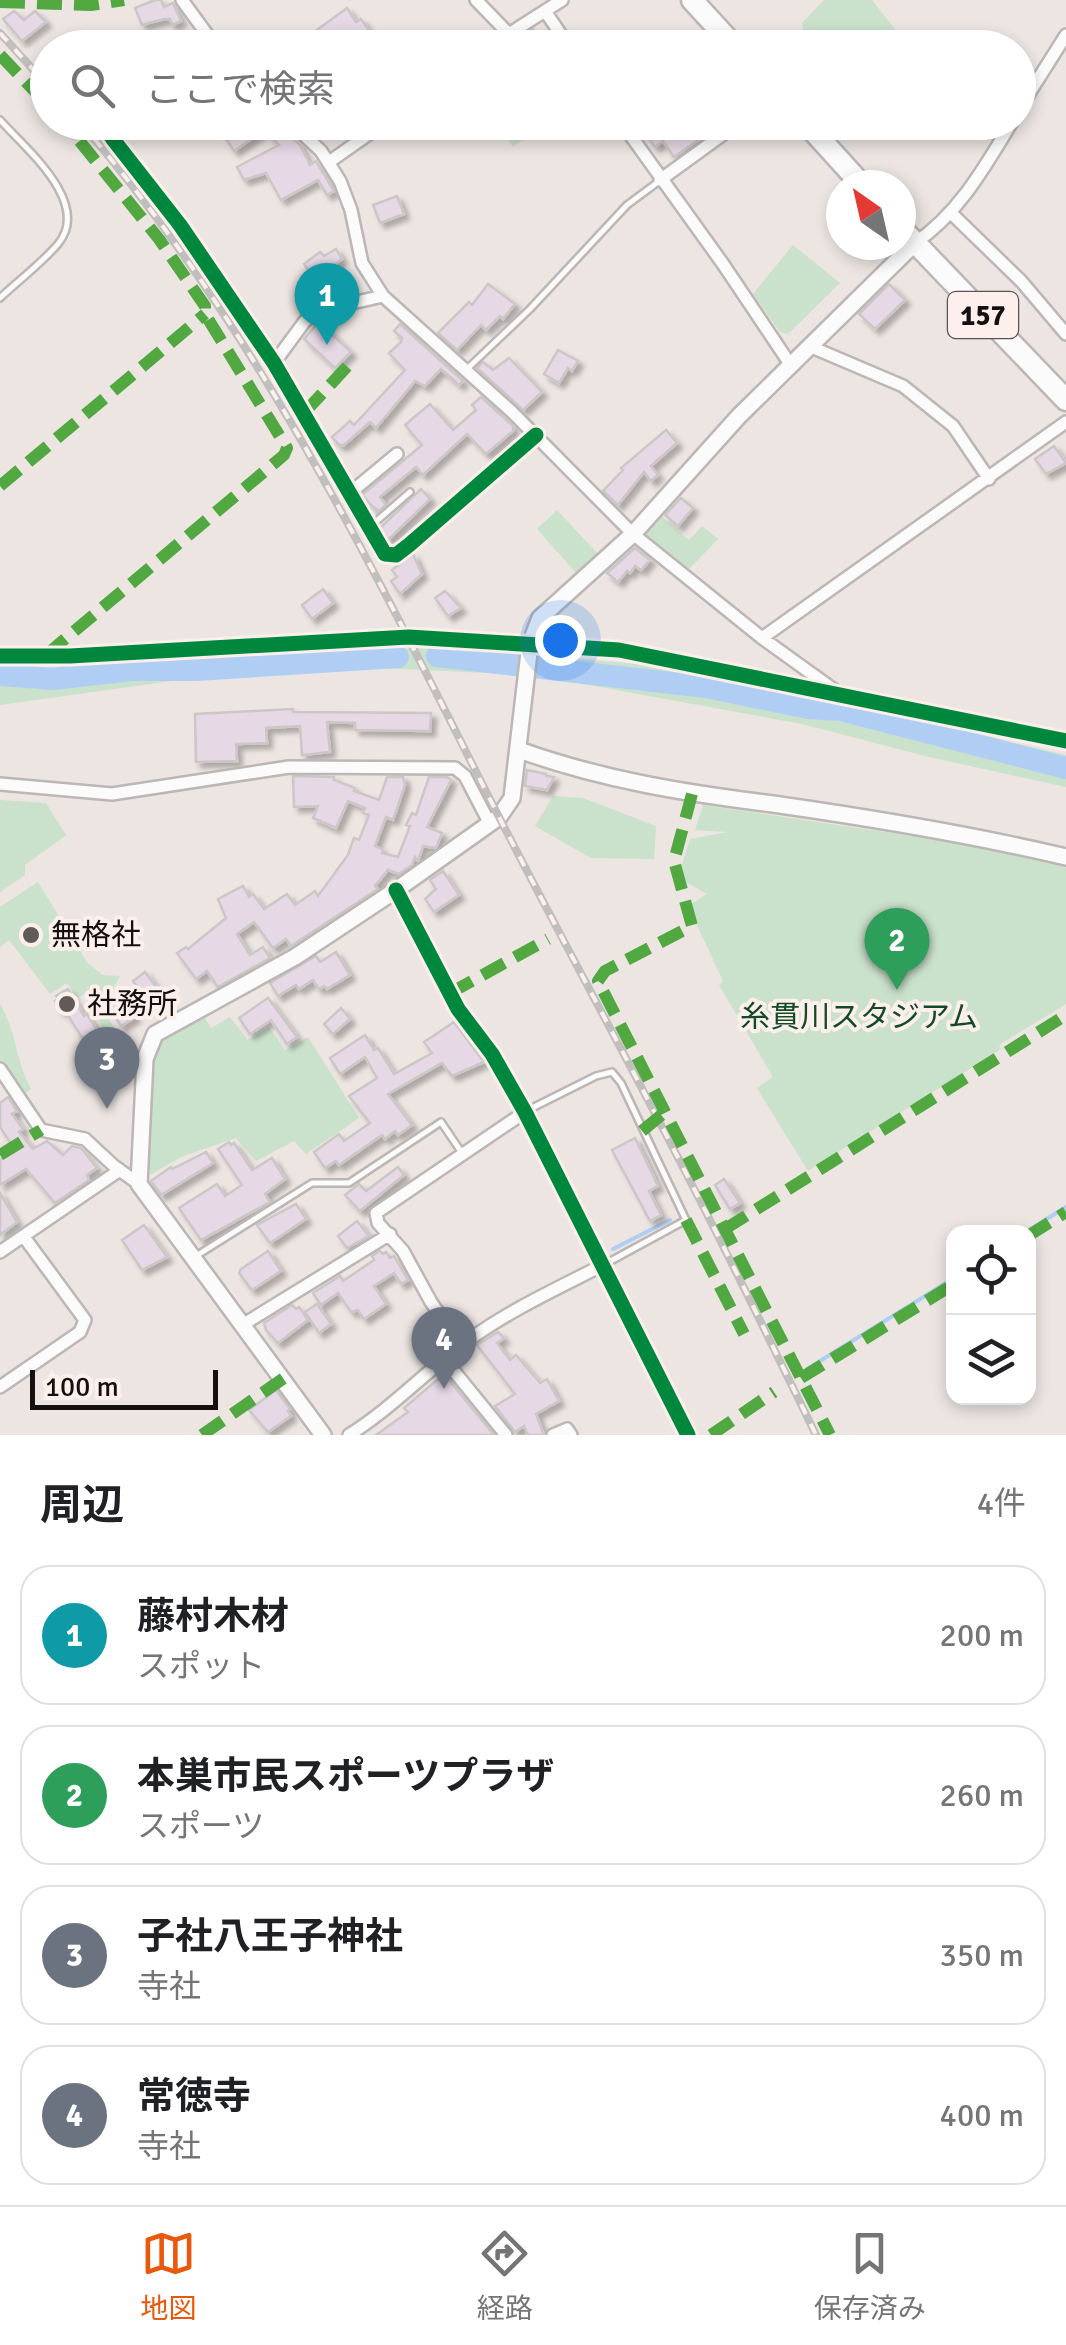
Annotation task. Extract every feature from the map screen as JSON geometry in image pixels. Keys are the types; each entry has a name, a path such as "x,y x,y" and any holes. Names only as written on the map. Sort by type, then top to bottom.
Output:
{"highway":[{"path":"692,0 720,30"},
{"path":"821,140 848,170"},
{"name":"157","path":"916,244 1066,400"}],"street":[{"path":"182,0 202,30"},
{"path":"476,0 506,30"},
{"path":"512,30 562,0"},
{"path":"545,11 558,30"},
{"path":"1036,82 1066,35"},
{"path":"114,140 180,225 274,362 386,554 396,555 536,436"},
{"path":"308,140 329,162 347,196 362,263 384,296 536,436 634,534 762,638 837,692"},
{"path":"329,162 360,140"},
{"path":"633,140 724,264 790,364"},
{"path":"660,180 715,140"},
{"path":"916,234 938,228 983,173 1002,140"},
{"path":"951,213 1021,281 1066,334"},
{"path":"139,1184 146,1060 154,1034 295,957 499,817 512,798 530,649 540,618 634,534 886,260"},
{"path":"274,362 305,320 317,311 384,296"},
{"path":"808,346 903,386 953,426 989,479"},
{"path":"762,638 1066,422"},
{"path":"350,493 397,454"},
{"path":"0,656 70,656 409,637 530,649 619,650 1066,741"},
{"path":"519,750 577,770 681,793 962,833 1066,856"},
{"path":"0,784 112,794 289,766 455,768 466,776 490,824"},
{"path":"396,890 458,1009 492,1054 525,1112 688,1435"},
{"path":"0,1069 41,1130 85,1138 139,1184 322,1435"},
{"path":"461,1346 390,1234 378,1222 376,1213 525,1112"},
{"path":"0,1252 120,1170"},
{"path":"244,1324 390,1234"},
{"path":"0,1387 80,1332 85,1320 24,1237"},
{"path":"349,1435 381,1415 461,1346 499,1319 603,1266"},
{"path":"445,1360 506,1435"},
{"path":"553,1435 567,1429 571,1435"}],"lane":[{"path":"0,120 52,178 66,200 70,218 60,242 0,298"},
{"path":"466,370 530,309 627,204 660,180"},
{"path":"370,527 410,492"},
{"path":"525,1112 596,1076 612,1072 620,1084 686,1220 603,1266"},
{"path":"193,1258 312,1183 349,1183 441,1122 462,1152"}],"green space":[{"path":"824,0 872,0 896,30 803,30 802,23"},
{"path":"793,245 840,283 788,334 780,332 753,294"},
{"path":"557,510 599,555 578,575 537,529"},
{"path":"660,515 689,540 702,526 718,539 687,571 643,535"},
{"path":"438,648 639,664 850,704 1066,755 1066,787 802,724 534,675 377,668 298,672 193,678 0,705 0,664 38,668 291,651"},
{"path":"553,796 583,798 656,826 654,859 591,858 535,826"},
{"path":"0,800 46,803 66,835 25,865 25,875 0,892"},
{"name":"糸貫川スタジアム","path":"703,805 1020,852 1066,868 1066,1004 808,1171 757,1088 773,1077 719,985 723,981 696,923 691,904 707,894 686,882 682,865 690,839 728,832 695,830"},
{"path":"38,882 87,962 102,975 120,976 104,1007 135,1074 106,1101 89,1081 111,1053 86,993 77,998 67,983 50,994 9,940 0,947 0,907"},
{"path":"0,1004 31,1089 23,1095 0,1062"},
{"path":"200,1010 211,1028 230,1017 248,1040 269,1027 285,1050 308,1037 359,1118 306,1154 294,1141 256,1161 236,1138 181,1157 150,1175 146,1103 154,1048 165,1033"}],"building":[{"path":"161,0 164,7 173,3 181,21 172,25 170,19 164,19 142,25 135,8"},
{"path":"347,8 356,22 361,19 369,30 317,30"},
{"path":"14,11 24,20 35,11 46,22 30,30 22,41 3,19"},
{"path":"227,140 250,140 234,151"},
{"path":"274,140 295,140 310,165 316,161 334,191 327,195 318,180 281,200 266,173 244,180 237,167 279,145"},
{"path":"650,140 698,140 674,157 663,141 655,147"},
{"path":"397,196 404,214 380,223 373,205"},
{"path":"336,249 342,259 315,280 304,264 320,252 324,256"},
{"path":"488,284 515,304 503,319 500,316 486,330 481,325 457,350 438,333 469,302 472,305"},
{"path":"889,284 905,300 875,329 859,314"},
{"path":"319,322 351,352 335,368 304,339"},
{"path":"400,324 463,381 459,385 441,369 425,386 415,381 376,428 370,422 339,445 332,437 350,421 354,425 405,370 389,353 401,342 394,331"},
{"path":"558,350 578,361 559,383 544,374"},
{"path":"509,358 542,392 523,410 477,368 483,362 493,370"},
{"path":"481,397 513,426 513,431 486,454 467,434 423,475 416,467 380,497 386,505 379,511 362,495 422,445 405,425 430,404 453,430 476,410 472,405"},
{"path":"666,430 677,443 651,466 658,475 651,481 644,472 618,505 603,491 621,468"},
{"path":"1054,446 1066,463 1046,474 1035,459"},
{"path":"421,489 430,499 388,540 380,528"},
{"path":"681,498 693,508 678,526 665,515"},
{"path":"635,548 650,560 641,570 635,566 630,573 627,571 618,582 607,573"},
{"path":"413,554 422,574 400,594 391,581 397,577 392,570"},
{"path":"323,589 333,603 312,619 302,605"},
{"path":"445,591 461,608 448,616 435,598"},
{"path":"293,709 431,713 430,731 355,730 355,723 327,722 330,752 302,755 300,726 266,728 267,743 236,744 237,761 196,762 195,714"},
{"path":"527,770 554,777 547,790 525,786"},
{"path":"293,776 334,777 355,788 354,791 379,800 387,777 403,777 405,785 393,820 386,817 375,846 382,853 398,857 410,826 406,825 412,813 416,815 429,777 447,777 451,780 427,827 442,833 436,848 423,846 418,861 415,857 412,865 399,874 388,870 375,886 378,889 291,946 286,939 273,948 254,922 237,934 250,955 263,947 270,958 218,987 207,971 196,979 177,953 188,949 226,918 218,899 243,886 264,909 287,894 295,905 315,891 318,896 348,855 354,838 359,840 369,815 363,813 365,808 348,801 336,828 313,818 318,806 294,807"},
{"path":"443,871 459,895 434,912 425,899 436,889 430,880"},
{"path":"336,952 350,975 327,989 319,989 313,980 278,996 270,983 316,956 320,962"},
{"path":"145,972 161,993 132,1012 135,1017 121,1026 108,1004 137,986 133,981"},
{"path":"68,989 97,1030 83,1039 55,1001"},
{"path":"268,998 297,1037 287,1044 271,1020 250,1034 239,1018"},
{"path":"341,1008 350,1019 333,1034 324,1024"},
{"path":"454,1022 484,1062 452,1076 442,1063 388,1094 412,1125 398,1135 395,1131 385,1139 382,1135 339,1165 336,1161 325,1168 314,1152 339,1134 344,1141 370,1123 349,1096 377,1078 365,1057 340,1074 330,1058 365,1035 394,1074 432,1053 424,1042"},
{"path":"8,1097 17,1111 12,1114 23,1129 19,1132 33,1149 47,1141 63,1155 72,1146 81,1148 97,1168 87,1175 89,1180 55,1203 26,1169 0,1185 0,1160 14,1148 0,1127 0,1103"},
{"path":"635,1138 658,1186 649,1191 661,1215 650,1221 612,1150"},
{"path":"234,1143 252,1170 272,1158 285,1179 265,1194 270,1202 201,1240 179,1208 217,1184 225,1196 242,1185 218,1149"},
{"path":"206,1152 213,1163 161,1195 151,1181 171,1167"},
{"path":"398,1167 404,1175 360,1211 345,1195 359,1184 366,1191"},
{"path":"724,1179 740,1203 730,1209 715,1185"},
{"path":"0,1193 17,1222 0,1235"},
{"path":"296,1204 306,1219 270,1243 257,1225"},
{"path":"357,1221 369,1236 347,1248 338,1236"},
{"path":"144,1225 167,1257 142,1270 122,1240"},
{"path":"268,1251 281,1271 252,1290 239,1273"},
{"path":"380,1251 390,1258 394,1256 408,1280 401,1284 394,1273 374,1286 386,1304 364,1319 358,1310 351,1312 338,1293 321,1305 313,1293 340,1276 343,1281 374,1260 372,1256"},
{"path":"317,1304 331,1324 319,1333 305,1312"},
{"path":"292,1305 299,1307 308,1320 278,1343 264,1323"},
{"path":"498,1332 504,1338 497,1343 510,1360 516,1355 540,1383 547,1379 559,1401 536,1414 544,1435 528,1435 524,1426 515,1432 495,1406 515,1394 477,1345"},
{"path":"444,1374 494,1435 376,1435 408,1412 404,1408"},
{"path":"276,1390 291,1416 268,1432 249,1410"}],"waterway":[{"path":"437,656 706,687 808,708 841,710 1066,768"},
{"path":"0,675 53,679 131,670 197,670 398,657"},
{"path":"1036,1226 1066,1207"},
{"path":"613,1249 670,1220"},
{"path":"807,1369 946,1283"}],"railway":[{"path":"0,33 30,66"},
{"path":"94,140 204,284 310,456 665,1132 816,1435"}],"marked path":[{"path":"0,2 91,5 124,0"},
{"path":"0,55 30,86"},
{"path":"46,655 284,455 287,448 205,314 205,306 159,239 79,140"},
{"path":"0,486 205,314"},
{"path":"305,412 354,359"},
{"path":"692,794 674,861 692,926 605,971 598,981 830,1435"},
{"path":"450,993 548,939"},
{"path":"725,1229 1066,1015"},
{"path":"642,1131 665,1112"},
{"path":"0,1155 41,1130"},
{"path":"1036,1231 1066,1212"},
{"path":"686,1220 744,1334"},
{"path":"801,1378 946,1289"},
{"path":"202,1435 284,1378"},
{"path":"711,1435 774,1392"}],"cycle path":[{"path":"114,140 180,225 274,363 385,554 396,555 409,545 536,435"},
{"path":"0,656 70,656 409,637 619,650 1066,741"},
{"path":"396,890 458,1009 492,1054 525,1112 688,1435"}],"place":[{"name":"藤村木材","path":"327,345"},
{"name":"無格社","path":"31,935"},
{"name":"本巣市民スポーツプラザ","path":"897,990"},
{"name":"社務所","path":"67,1004"},
{"name":"子社八王子神社","path":"107,1109"},
{"name":"常徳寺","path":"444,1389"}]}
